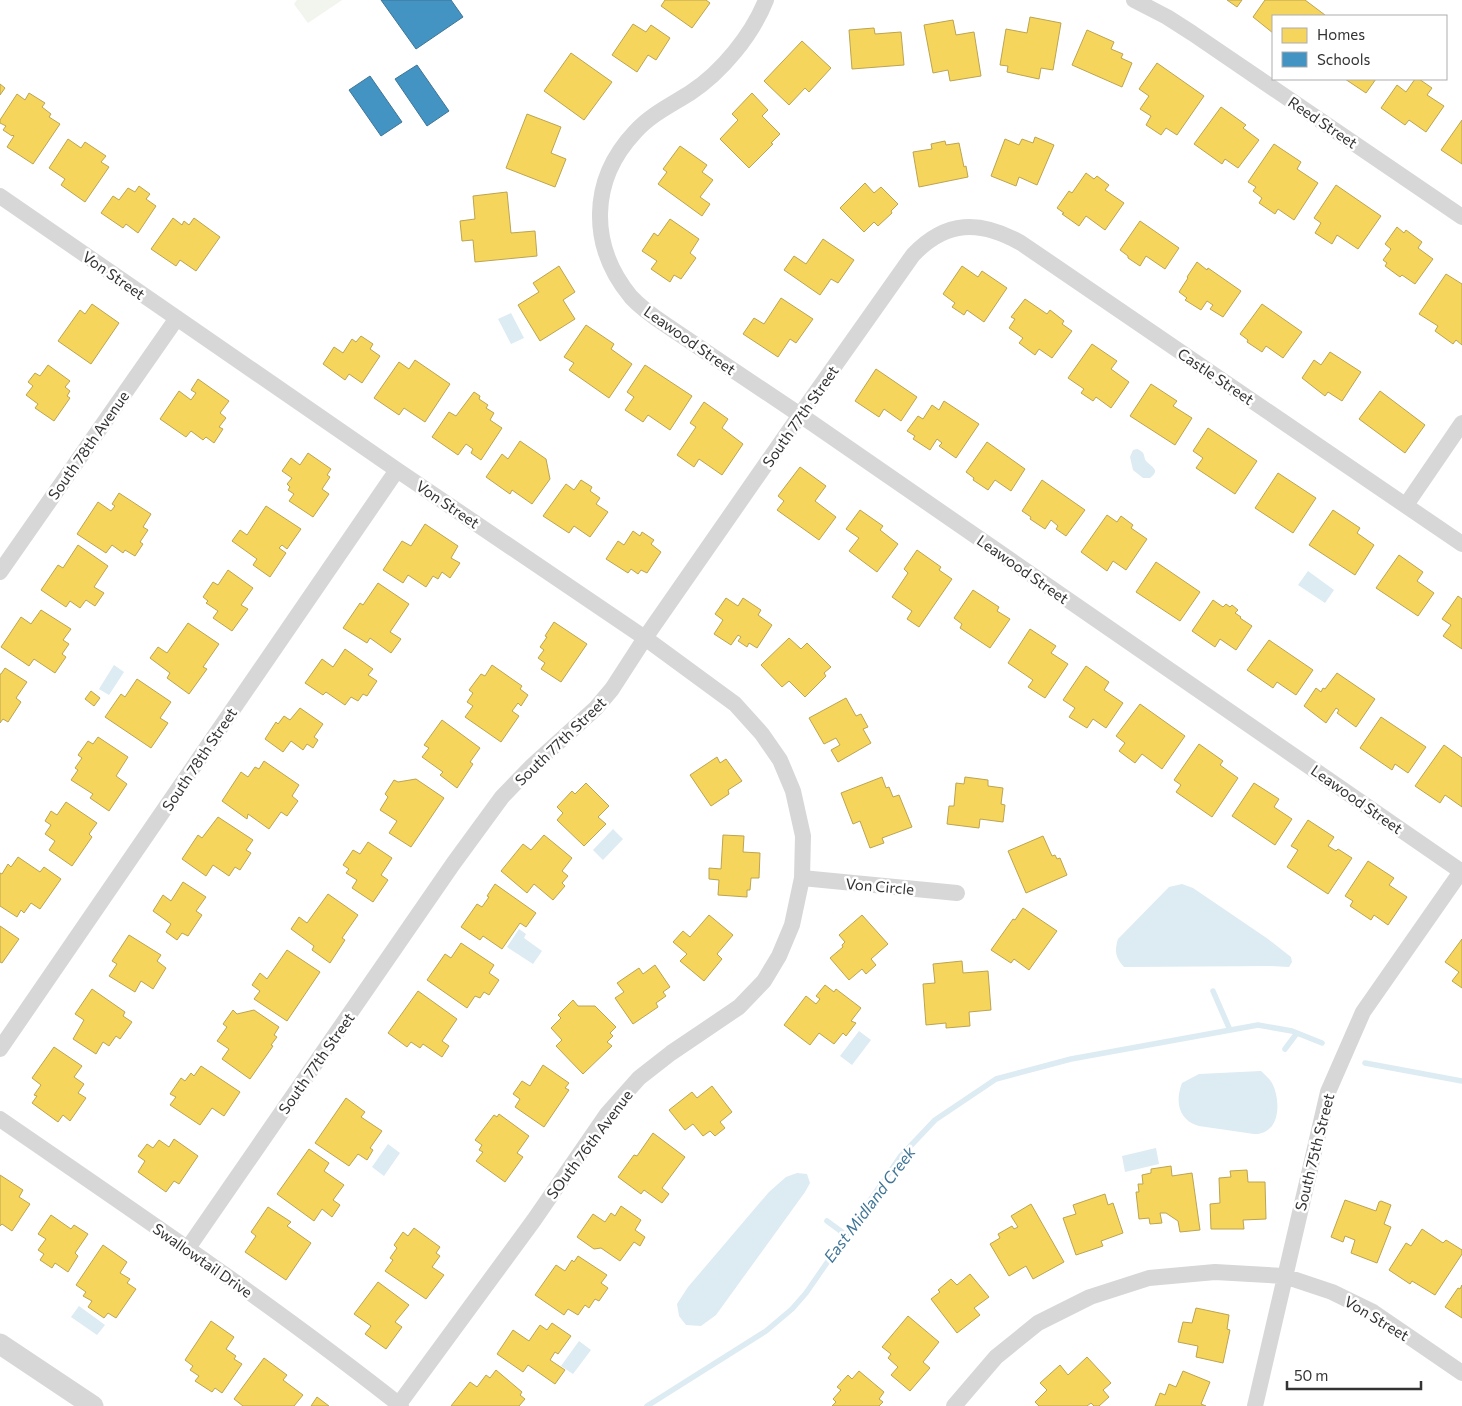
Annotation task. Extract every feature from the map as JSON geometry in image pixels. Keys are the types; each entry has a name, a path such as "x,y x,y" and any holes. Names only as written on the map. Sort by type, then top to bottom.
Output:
{"street":[{"name":"Leawood Street","path":"766,0 761,13 729,58 691,92 646,121 626,142 610,170 600,202 600,227 612,268 632,298 647,311 1462,871"},
{"name":"Reed Street","path":"1134,0 1167,17 1192,33 1461,217"},
{"name":"Von Street","path":"0,196 397,470 646,638 735,704 762,734 780,760 793,791 803,836 802,878"},
{"name":"Castle Street","path":"963,228 978,226 990,229 1005,234 1021,243 1462,544"},
{"name":"South 77th Street","path":"188,1248 453,864 502,797 531,767 596,708 612,689 800,415 913,256 924,243 937,235 963,228"},
{"name":"South 78th Avenue","path":"0,572 177,318"},
{"path":"1406,505 1462,423"},
{"name":"South 78th Street","path":"0,1049 397,470"},
{"name":"South 75th Street","path":"1255,1406 1328,1092 1363,1012 1462,871"},
{"name":"Von Circle","path":"802,878 957,893"},
{"name":"SOuth 76th Avenue","path":"400,1405 534,1220 607,1114 639,1078 671,1053 739,1007 764,980 779,956 792,925 802,878"},
{"name":"Swallowtail Drive","path":"0,1119 188,1248 317,1341 400,1405"},
{"name":"Von Street","path":"954,1406 996,1357 1038,1323 1090,1297 1148,1278 1215,1272 1284,1276 1332,1292 1373,1312 1462,1373"},
{"path":"0,1344 93,1406"}],"shaded area":[{"path":"297,0 342,0 308,23 294,4"},
{"path":"511,313 524,338 511,344 498,319"},
{"path":"1137,449 1143,453 1147,462 1155,471 1150,478 1143,478 1133,470 1130,457 1133,450"},
{"path":"1308,571 1334,590 1325,603 1298,585"},
{"path":"114,665 124,672 109,695 99,689"},
{"path":"613,829 623,839 603,860 593,850"},
{"path":"1182,884 1193,888 1268,939 1291,957 1292,962 1289,967 1124,967 1116,954 1118,939 1169,887"},
{"path":"519,929 526,934 524,938 542,951 533,964 507,947"},
{"path":"859,1031 871,1040 852,1065 840,1056"},
{"path":"1261,1071 1275,1089 1277,1104 1276,1118 1268,1130 1254,1134 1199,1126 1186,1119 1183,1115 1179,1103 1182,1083 1199,1074"},
{"path":"388,1144 400,1153 384,1176 372,1167"},
{"path":"1156,1148 1159,1164 1125,1172 1122,1156"},
{"path":"797,1173 807,1174 810,1183 805,1192 716,1315 701,1326 686,1325 679,1316 677,1304 688,1287 769,1192 786,1177"},
{"path":"79,1306 105,1325 97,1335 71,1317"},
{"path":"579,1341 591,1350 573,1374 561,1366"}],"building: Homes":[{"path":"665,0 706,0 710,3 692,28 661,6"},
{"path":"1227,0 1242,0 1237,7"},
{"path":"1265,0 1305,0 1325,15 1272,15 1272,32 1253,17"},
{"path":"1030,17 1061,23 1053,70 1041,68 1039,79 1007,72 1008,66 1000,65 1006,29 1027,33"},
{"path":"953,20 956,35 974,32 981,76 950,81 948,70 933,73 924,25"},
{"path":"633,24 646,32 651,25 670,38 656,60 648,55 637,72 612,55"},
{"path":"874,28 875,34 901,32 904,65 852,69 849,30"},
{"path":"1087,30 1114,42 1111,49 1123,54 1121,58 1132,63 1122,87 1072,65"},
{"path":"802,41 831,68 809,92 805,88 789,105 764,81"},
{"path":"571,53 612,82 584,120 544,91"},
{"path":"1157,63 1204,96 1177,135 1166,128 1161,135 1146,125 1151,116 1140,109 1149,96 1139,89"},
{"path":"1346,80 1375,80 1366,93"},
{"path":"1414,80 1420,80 1432,88 1427,95 1444,106 1426,132 1409,120 1405,125 1381,108 1397,85 1406,92"},
{"path":"0,84 5,88 0,95"},
{"path":"29,93 45,103 42,107 51,114 49,117 60,124 33,164 7,147 14,136 3,130 6,126 0,123 0,120 17,94 25,100"},
{"path":"752,93 768,110 762,116 780,134 771,143 773,144 749,168 720,139 738,120 732,114"},
{"path":"1221,107 1246,125 1243,128 1259,140 1238,168 1225,159 1222,164 1194,144"},
{"path":"527,114 561,127 551,153 566,159 555,187 506,168"},
{"path":"1462,120 1462,164 1441,150"},
{"path":"1035,137 1054,145 1037,185 1019,177 1016,186 991,176 1005,139 1019,145 1022,139 1033,143"},
{"path":"68,139 81,148 85,142 106,156 101,162 109,167 85,202 61,185 65,179 49,168"},
{"path":"945,141 946,145 959,143 968,177 919,187 913,152 932,149 931,144"},
{"path":"1274,144 1301,162 1297,169 1318,183 1294,220 1278,209 1275,214 1259,203 1262,198 1253,191 1256,187 1248,182"},
{"path":"680,146 707,165 702,172 713,180 700,197 710,204 702,216 658,184 667,172 663,169"},
{"path":"1086,173 1094,179 1097,176 1109,185 1105,190 1124,203 1105,230 1086,216 1079,226 1057,208 1069,191 1072,193"},
{"path":"865,183 874,193 881,187 898,204 891,211 892,213 878,226 874,222 864,232 840,208"},
{"path":"1336,185 1381,216 1358,249 1337,235 1332,244 1315,233 1321,223 1314,218"},
{"path":"139,186 150,194 146,199 156,206 138,233 126,224 123,228 101,213 113,196 119,200 128,188 135,192"},
{"path":"507,192 511,233 535,231 537,256 475,262 473,240 462,241 460,221 475,219 473,196"},
{"path":"173,218 182,225 184,221 189,225 194,218 220,237 196,271 180,260 176,266 151,249"},
{"path":"670,219 699,239 690,253 696,258 681,279 674,275 670,282 651,269 657,261 642,251 654,233 658,236"},
{"path":"1140,221 1179,248 1165,269 1146,256 1140,266 1120,250"},
{"path":"1397,227 1404,233 1406,230 1422,242 1418,248 1433,259 1415,284 1402,275 1400,277 1385,266 1387,263 1383,260 1391,249 1385,244"},
{"path":"823,239 854,260 838,283 831,279 820,295 784,270 794,256 806,264"},
{"path":"1197,262 1241,291 1223,317 1210,309 1213,305 1207,301 1201,310 1185,300 1187,298 1179,292"},
{"path":"559,266 575,292 563,300 575,319 540,341 518,305 539,292 533,283"},
{"path":"962,266 978,277 982,271 1007,288 984,322 967,310 964,315 952,307 955,303 943,294"},
{"path":"1446,274 1462,284 1462,345 1456,340 1453,344 1435,331 1438,326 1419,314"},
{"path":"781,298 813,319 796,343 790,339 778,357 743,334 754,318 764,324"},
{"path":"1025,299 1047,314 1050,310 1064,321 1062,324 1072,331 1052,358 1039,349 1035,355 1019,343 1023,338 1009,328 1015,319 1011,317"},
{"path":"92,304 119,323 91,364 58,341 80,310 85,314"},
{"path":"1262,304 1302,332 1283,358 1266,346 1262,352 1247,342 1248,340 1240,334"},
{"path":"586,325 614,344 611,349 632,364 609,398 569,370 574,363 564,357"},
{"path":"361,336 373,344 370,349 380,356 362,383 349,374 345,380 323,364 334,347 343,353 352,339 356,342"},
{"path":"1092,344 1117,361 1111,369 1129,382 1111,408 1096,397 1093,401 1081,393 1084,389 1068,378"},
{"path":"1330,352 1361,372 1342,401 1328,392 1325,396 1302,378 1314,360 1321,365"},
{"path":"415,360 450,384 425,422 404,408 399,415 374,398 399,362 409,369"},
{"path":"48,365 70,381 65,387 70,391 67,396 70,398 54,421 35,408 38,404 26,395 33,386 28,382 35,373 40,376"},
{"path":"645,365 692,396 670,430 648,415 643,422 625,410 634,397 627,392"},
{"path":"876,369 917,397 901,421 884,409 879,417 855,401"},
{"path":"198,379 229,401 220,413 226,418 219,427 223,429 214,443 206,437 203,440 191,431 186,437 160,419 179,391 191,400 196,393 191,390"},
{"path":"1151,384 1177,401 1173,406 1192,418 1175,445 1130,416"},
{"path":"1380,391 1425,425 1405,453 1359,419"},
{"path":"474,392 480,396 479,399 488,405 486,408 494,413 490,420 502,428 481,460 471,453 473,449 466,444 458,455 432,437 449,412 456,416"},
{"path":"944,401 979,424 956,458 939,446 942,443 937,439 930,450 913,439 915,436 907,431 918,416 923,419 932,405 939,410"},
{"path":"704,402 728,419 722,428 743,444 722,475 699,459 694,467 677,455 696,427 690,423"},
{"path":"1208,428 1257,461 1235,494 1196,468 1203,458 1193,451"},
{"path":"520,441 546,459 550,479 532,504 512,490 510,494 486,477 502,454 508,459"},
{"path":"987,442 1025,469 1011,491 995,480 988,490 973,480 974,478 966,472"},
{"path":"308,453 331,469 327,475 330,477 322,489 329,494 313,517 289,501 294,494 288,490 290,487 287,484 292,478 282,471 291,458 300,465"},
{"path":"800,467 826,486 815,501 836,517 819,540 777,510 784,501 778,496"},
{"path":"1278,473 1316,498 1293,533 1255,508"},
{"path":"581,480 592,487 590,491 600,498 596,504 608,512 590,537 574,526 569,533 543,516 566,484 574,490"},
{"path":"1042,480 1085,510 1066,536 1056,529 1058,526 1051,520 1045,529 1022,511"},
{"path":"119,493 151,514 143,527 148,530 140,542 143,544 135,556 125,550 123,553 112,545 106,553 77,534 98,502 111,511 115,506 112,504"},
{"path":"266,506 301,529 287,549 282,545 279,548 286,553 270,577 253,565 257,559 232,541 240,530 247,535"},
{"path":"860,510 883,526 880,530 898,544 877,572 849,551 859,538 846,529"},
{"path":"1333,510 1360,528 1357,533 1374,545 1355,575 1309,545"},
{"path":"1107,515 1117,522 1121,516 1133,525 1131,528 1147,539 1126,570 1113,561 1107,571 1081,552"},
{"path":"425,524 458,546 451,558 460,563 450,578 442,572 438,579 433,576 426,587 408,575 403,583 383,570 402,541 411,546"},
{"path":"633,531 640,536 642,532 654,540 651,544 661,552 647,573 641,570 638,574 631,569 628,573 606,559 618,541 624,545"},
{"path":"78,545 108,566 94,587 104,593 95,606 86,600 80,608 70,601 66,607 41,590 58,565 63,568"},
{"path":"917,550 941,567 939,570 952,579 919,627 907,619 912,611 892,597 908,573 904,569"},
{"path":"1399,555 1423,572 1417,581 1434,593 1418,616 1376,588"},
{"path":"1156,562 1200,592 1180,621 1136,592"},
{"path":"228,570 253,588 241,605 248,609 232,631 213,618 218,611 206,603 208,601 203,597 213,582 218,585"},
{"path":"378,583 409,604 390,632 401,639 391,653 370,638 367,643 343,628 360,603 363,605"},
{"path":"973,590 999,607 997,611 1010,619 990,648 960,628 962,624 954,618"},
{"path":"1458,596 1462,599 1462,649 1443,636 1451,625 1442,619"},
{"path":"726,598 738,606 743,598 761,610 758,615 772,625 757,648 749,643 747,647 738,641 741,637 738,635 731,645 714,634 723,620 715,614"},
{"path":"1213,600 1223,607 1226,604 1230,607 1232,605 1238,610 1235,613 1252,626 1236,650 1220,639 1215,647 1192,631"},
{"path":"41,610 71,629 63,640 69,644 62,654 66,657 55,673 34,659 29,666 1,647 21,617 31,624"},
{"path":"554,622 587,644 561,682 541,669 545,663 538,658 544,650 540,647"},
{"path":"188,623 219,644 203,667 207,669 189,694 167,678 170,673 150,658 158,647 167,653"},
{"path":"1030,629 1056,646 1051,653 1068,664 1045,698 1028,687 1033,680 1008,663"},
{"path":"789,638 801,649 807,643 831,667 824,673 826,676 805,697 789,681 782,687 761,665"},
{"path":"1269,640 1313,670 1296,695 1277,682 1273,688 1247,670"},
{"path":"345,649 373,669 368,675 377,681 367,696 363,694 358,701 351,697 345,705 326,692 323,695 305,683 322,659 333,667"},
{"path":"492,665 522,686 520,689 528,695 521,706 518,703 512,711 519,716 501,742 465,717 473,706 467,702 473,693 469,690 481,674 485,676"},
{"path":"1086,666 1109,682 1104,690 1123,703 1106,728 1093,719 1087,728 1069,717 1075,708 1063,700"},
{"path":"5,668 27,682 16,698 21,702 8,722 3,719 0,723 0,674"},
{"path":"1337,673 1375,699 1356,727 1337,713 1339,710 1336,708 1326,723 1304,706 1316,688 1321,692"},
{"path":"137,679 171,702 160,718 168,723 151,748 105,717 121,694 125,697"},
{"path":"91,691 100,698 94,706 85,699"},
{"path":"846,698 856,716 861,714 868,727 863,729 871,743 838,762 831,750 840,745 836,738 824,744 809,718"},
{"path":"1140,704 1185,736 1162,769 1142,754 1135,763 1119,751 1125,743 1116,736"},
{"path":"300,708 323,724 314,737 318,740 313,748 307,744 303,750 291,741 283,752 265,739 276,722 278,724 284,716 290,720"},
{"path":"1381,717 1426,747 1408,773 1395,764 1392,770 1360,748"},
{"path":"442,720 480,748 470,762 473,764 457,788 440,775 443,772 422,757 429,748 424,745"},
{"path":"98,737 128,757 116,776 127,784 109,811 90,798 93,794 71,780 78,770 75,768 82,758 78,755 88,741 93,744"},
{"path":"1199,744 1223,761 1220,765 1238,778 1212,817 1176,792 1181,785 1174,780"},
{"path":"1444,745 1462,758 1462,807 1445,795 1440,803 1415,786"},
{"path":"717,757 720,763 726,759 742,781 728,790 729,794 711,806 690,775"},
{"path":"264,761 299,785 292,796 298,801 287,816 281,812 269,829 248,814 247,819 222,801 241,772 248,777 255,767 259,769"},
{"path":"882,777 886,788 889,787 893,797 899,795 912,827 882,838 884,843 870,848 860,821 853,824 841,793"},
{"path":"965,777 988,780 988,786 1003,788 1001,804 1005,805 1003,822 980,819 979,828 947,824 949,806 954,806 956,783 964,784"},
{"path":"416,779 444,798 411,847 389,833 397,821 380,810 388,797 385,794 394,780 398,782"},
{"path":"586,783 609,806 598,817 606,824 584,846 557,820 563,813 557,807 572,791 575,794"},
{"path":"1254,783 1279,799 1274,807 1292,819 1275,845 1232,816"},
{"path":"66,802 97,823 89,834 92,837 72,866 49,850 55,841 45,834 51,825 45,821 51,811 57,815"},
{"path":"218,817 253,840 246,850 251,853 240,870 235,867 229,876 213,865 206,876 182,859 198,835 202,838"},
{"path":"1308,820 1334,837 1328,846 1336,851 1338,849 1352,858 1328,894 1287,867 1298,850 1291,846"},
{"path":"544,835 572,858 562,871 568,876 562,883 565,886 553,900 534,884 527,893 501,871 523,844 531,850"},
{"path":"723,835 744,836 743,852 760,853 759,878 751,878 747,897 718,895 719,880 709,879 709,868 721,869"},
{"path":"1043,836 1052,856 1055,855 1057,859 1060,858 1067,875 1026,893 1008,851"},
{"path":"368,842 392,858 381,875 388,880 373,902 352,888 357,880 346,873 349,869 343,865 353,850 360,854"},
{"path":"18,857 40,872 44,867 61,879 40,909 31,903 24,913 21,910 17,917 0,906 0,873 2,874 8,864 11,867"},
{"path":"1368,861 1394,878 1389,885 1407,897 1388,925 1374,915 1371,920 1350,906 1353,901 1345,896"},
{"path":"183,882 206,897 196,911 202,915 188,936 182,933 177,940 166,932 171,924 153,911 163,895 171,901"},
{"path":"495,884 536,913 526,927 520,923 502,949 483,936 480,940 461,927 477,904 482,907"},
{"path":"328,894 358,915 342,938 345,940 330,963 312,950 314,946 291,929 299,917 307,923"},
{"path":"1023,908 1057,931 1029,970 1014,959 1011,963 991,950"},
{"path":"709,915 733,935 717,954 722,959 704,981 680,961 687,954 673,942 683,931 690,937"},
{"path":"862,915 888,944 871,959 876,965 866,974 862,969 849,980 830,958 843,947 842,945 845,942 839,935"},
{"path":"0,926 19,939 2,963 0,962"},
{"path":"129,935 161,955 157,961 166,968 153,989 141,981 135,992 109,976 117,964 112,961"},
{"path":"1462,939 1462,988 1452,981 1459,972 1445,962"},
{"path":"461,943 494,965 489,973 499,980 489,995 484,992 480,998 475,996 467,1008 427,980 445,954 451,958"},
{"path":"287,950 320,972 287,1021 254,999 260,991 252,985 260,973 267,979"},
{"path":"962,961 963,973 988,971 991,1010 969,1012 970,1026 946,1028 946,1023 926,1025 923,984 935,983 933,964"},
{"path":"655,965 670,987 663,992 666,996 656,1003 658,1007 633,1024 615,998 624,992 617,983 639,968 643,974"},
{"path":"825,985 834,992 836,989 861,1008 851,1021 856,1023 846,1036 843,1033 834,1044 819,1033 810,1045 784,1025 806,996 816,1004 820,999 816,996"},
{"path":"92,989 125,1012 123,1016 132,1022 120,1039 116,1036 109,1046 103,1042 96,1054 73,1039 84,1020 75,1014"},
{"path":"418,991 457,1019 442,1041 449,1046 442,1057 423,1044 420,1048 411,1042 407,1047 388,1033"},
{"path":"573,1000 578,1006 595,1006 616,1027 610,1033 613,1036 607,1042 612,1046 583,1074 556,1046 562,1040 551,1028 561,1018 558,1015"},
{"path":"233,1010 237,1014 254,1010 279,1027 274,1035 277,1037 271,1045 273,1046 250,1079 222,1059 229,1049 217,1041 227,1027 223,1024"},
{"path":"54,1047 82,1066 74,1077 84,1084 78,1093 86,1098 70,1121 63,1115 58,1122 32,1103 37,1096 34,1095 41,1085 32,1078"},
{"path":"543,1065 569,1083 565,1088 569,1090 544,1127 515,1107 520,1099 513,1094 522,1081 530,1086"},
{"path":"201,1066 240,1092 224,1116 212,1108 200,1125 170,1105 176,1097 170,1094 181,1078 185,1081 191,1073 194,1076"},
{"path":"712,1086 732,1112 720,1122 725,1128 715,1136 710,1131 703,1136 693,1124 685,1130 669,1110 692,1092 697,1098"},
{"path":"346,1098 365,1112 361,1117 382,1131 370,1148 373,1150 367,1160 358,1154 349,1166 315,1143"},
{"path":"499,1114 529,1136 517,1153 523,1157 505,1182 476,1161 483,1152 479,1150 482,1145 475,1140 494,1115 497,1117"},
{"path":"653,1133 685,1157 662,1188 669,1194 662,1203 644,1190 641,1194 618,1177 634,1155 637,1156"},
{"path":"174,1139 198,1156 179,1184 174,1181 166,1192 138,1172 145,1161 138,1156 147,1144 153,1148 159,1140 169,1147"},
{"path":"309,1149 329,1163 324,1171 344,1185 333,1200 340,1205 332,1217 322,1209 314,1221 277,1194"},
{"path":"1171,1166 1172,1176 1192,1173 1200,1230 1180,1232 1178,1221 1166,1213 1160,1213 1162,1223 1150,1224 1149,1218 1139,1219 1136,1192 1139,1192 1138,1184 1143,1184 1142,1175 1151,1173 1151,1169"},
{"path":"1247,1170 1248,1182 1265,1182 1266,1219 1243,1220 1244,1229 1211,1229 1210,1204 1220,1203 1219,1178 1231,1177 1230,1171"},
{"path":"0,1175 23,1190 19,1197 30,1204 12,1231 2,1224 0,1226"},
{"path":"1105,1194 1108,1205 1113,1203 1123,1233 1101,1241 1103,1246 1076,1255 1063,1218 1076,1214 1073,1205"},
{"path":"1345,1200 1376,1211 1381,1201 1391,1205 1384,1224 1391,1227 1377,1263 1351,1253 1355,1240 1345,1236 1343,1242 1331,1237"},
{"path":"1031,1204 1064,1262 1033,1279 1026,1266 1009,1276 990,1244 1000,1238 998,1234 1012,1226 1014,1229 1018,1227 1011,1216"},
{"path":"621,1206 641,1220 635,1230 645,1237 640,1246 634,1242 620,1261 601,1248 594,1249 577,1237 593,1214 605,1222 611,1213 615,1216"},
{"path":"268,1207 291,1222 287,1226 311,1243 286,1280 245,1252 256,1236 251,1232"},
{"path":"51,1215 71,1229 74,1225 88,1234 75,1253 78,1256 68,1272 55,1263 52,1268 40,1260 44,1254 38,1250 46,1239 38,1234"},
{"path":"414,1228 440,1247 436,1253 440,1256 432,1267 444,1275 426,1299 385,1271 393,1260 390,1258 397,1248 394,1245 403,1232 408,1236"},
{"path":"1422,1229 1443,1243 1446,1240 1462,1250 1462,1254 1435,1295 1412,1281 1410,1284 1389,1270 1406,1243 1411,1246"},
{"path":"103,1245 127,1262 120,1273 130,1279 127,1283 136,1289 116,1318 108,1313 104,1318 88,1307 92,1301 83,1296 86,1292 76,1285"},
{"path":"578,1256 607,1275 601,1283 608,1288 599,1301 595,1299 589,1308 585,1305 578,1315 568,1309 564,1315 535,1295 556,1265 565,1271 572,1260 574,1262"},
{"path":"970,1274 989,1297 974,1308 980,1315 957,1333 931,1299 951,1279 957,1285"},
{"path":"378,1282 409,1305 395,1322 402,1327 386,1349 365,1334 371,1326 354,1314"},
{"path":"1462,1285 1462,1318 1445,1307"},
{"path":"1196,1308 1229,1315 1227,1329 1230,1330 1223,1363 1196,1357 1198,1346 1178,1342 1183,1322 1192,1323"},
{"path":"908,1316 939,1342 923,1362 930,1368 910,1391 891,1375 898,1367 888,1358 891,1354 882,1347"},
{"path":"211,1321 234,1337 226,1349 236,1356 234,1359 242,1364 222,1393 215,1388 212,1392 195,1381 199,1376 190,1370 193,1366 185,1360"},
{"path":"552,1323 571,1336 558,1354 555,1352 550,1360 565,1370 555,1384 528,1365 523,1372 497,1354 513,1330 529,1341 540,1325 547,1330"},
{"path":"1087,1357 1111,1383 1103,1390 1109,1397 1099,1406 1094,1406 1091,1403 1087,1406 1039,1406 1035,1402 1047,1390 1040,1383 1060,1365 1068,1375"},
{"path":"264,1358 287,1375 283,1380 303,1395 294,1406 243,1406 234,1399"},
{"path":"496,1370 522,1392 520,1395 525,1399 519,1406 451,1406 470,1382 477,1387 486,1375 490,1378"},
{"path":"859,1371 884,1392 879,1399 883,1402 879,1406 832,1406 836,1402 833,1399 841,1390 837,1387 848,1375 852,1379"},
{"path":"1183,1371 1210,1382 1201,1404 1206,1406 1155,1406 1160,1393 1165,1395 1169,1384 1176,1387"},
{"path":"317,1397 329,1406 311,1406"}],"building: Schools":[{"path":"381,0 451,0 463,17 416,49"},
{"path":"417,65 449,111 427,126 395,79"},
{"path":"370,76 402,122 381,136 349,90"}],"waterway":[{"path":"1213,991 1230,1030"},
{"name":"East Midland Creek","path":"647,1406 766,1331 792,1309 806,1293 900,1157 935,1120 996,1079 1071,1059 1258,1025 1292,1031 1322,1043"},
{"path":"1285,1049 1297,1033"},
{"name":"East Midland Creek","path":"1365,1063 1462,1081"},
{"path":"827,1221 846,1235"}]}
